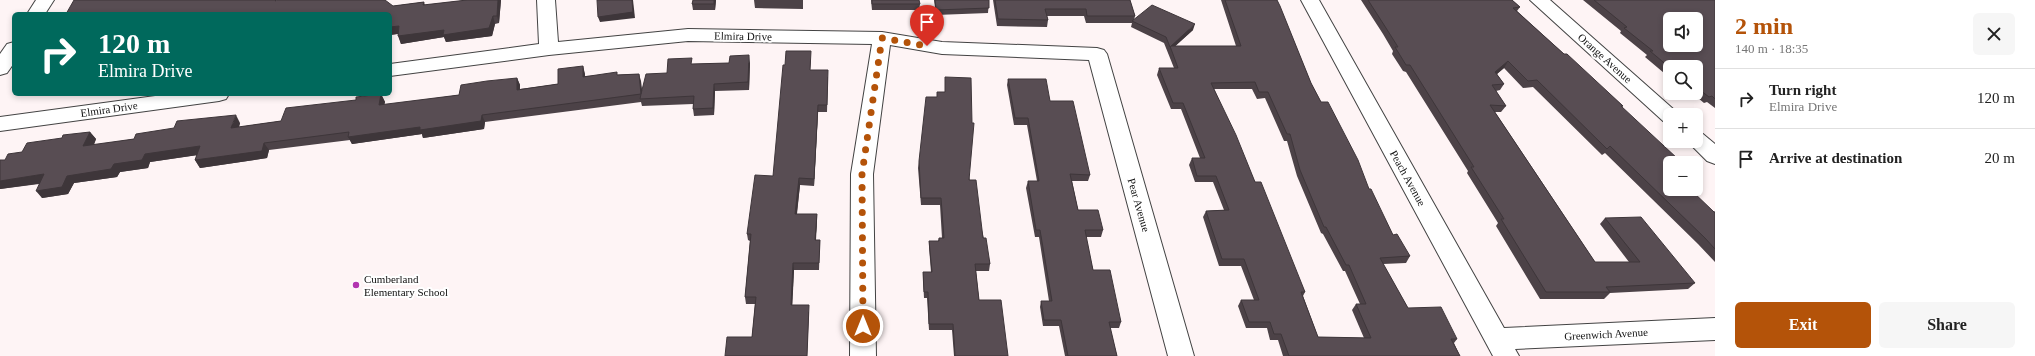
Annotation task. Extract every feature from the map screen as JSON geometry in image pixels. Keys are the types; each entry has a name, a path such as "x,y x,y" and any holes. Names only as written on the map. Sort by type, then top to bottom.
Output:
{"street":[{"path":"37,12 45,0"},
{"path":"546,0 548,49"},
{"name":"Peach Avenue","path":"1310,0 1501,348"},
{"name":"Orange Avenue","path":"1539,0 1663,110"},
{"name":"Elmira Drive","path":"392,70 548,49 688,35 882,38 942,48 1097,54"},
{"path":"863,356 862,174 882,38"},
{"path":"0,69 12,51"},
{"name":"Pear Avenue","path":"1097,54 1181,356"},
{"name":"Elmira Drive","path":"0,124 204,96"},
{"path":"1703,145 1715,156"},
{"name":"Greenwich Avenue","path":"1501,348 1715,329"}],"building":[{"path":"74,0 385,0 393,6 424,2 423,5 467,0 498,0 497,16 493,16 489,28 443,35 444,30 398,36 399,26 392,27 392,12 67,12"},
{"path":"597,0 632,0 633,12 598,17"},
{"path":"693,0 714,0 714,4 692,4"},
{"path":"872,0 919,0 920,4 872,4"},
{"path":"935,0 989,0 989,8 936,10"},
{"path":"995,0 1130,0 1135,16 1087,16 1086,9 1045,9 1048,20 998,19"},
{"path":"1225,0 1277,0 1311,83 1321,102 1328,102 1358,160 1369,189 1371,189 1393,235 1397,234 1410,256 1380,258 1408,308 1441,307 1457,339 1451,339 1460,356 1289,356 1281,334 1274,334 1270,322 1249,322 1241,300 1259,300 1244,259 1222,259 1206,211 1229,210 1216,176 1197,176 1192,158 1205,158 1183,103 1173,103 1159,68 1178,68 1170,46 1241,46","holes":["1255,82 1259,92 1268,92 1287,134 1290,134 1300,170 1324,227 1326,227 1346,265 1349,265 1366,304 1356,304 1371,338 1318,337 1301,292 1305,292 1261,182 1255,182 1236,135 1211,83"]},
{"path":"1368,0 1512,0 1520,7 1513,8 1564,54 1567,54 1663,145 1663,148 1666,148 1675,156 1663,156 1663,196 1697,196 1715,212 1715,249 1610,146 1607,149 1537,80 1528,81 1508,61 1495,72 1504,84 1492,85 1506,106 1490,105 1595,262 1640,262 1605,218 1641,217 1695,283 1606,287 1610,292 1546,292 1501,219 1504,219 1471,167 1474,167 1410,65 1406,65 1395,47 1398,47"},
{"path":"1594,0 1715,0 1715,99 1703,92 1703,60 1663,60 1663,62 1650,51 1653,51 1624,28 1627,27"},
{"path":"1152,5 1195,24 1170,47 1166,37 1132,21"},
{"path":"786,51 811,51 810,70 828,70 827,105 818,105 814,179 799,178 795,214 817,214 815,240 820,240 819,263 793,263 791,305 809,305 807,356 725,356 727,337 752,337 756,297 745,297 751,234 747,234 755,175 773,176 783,65 785,65"},
{"path":"749,55 748,82 714,84 713,108 693,109 694,96 640,99 646,74 667,73 668,59 692,58 691,64 729,63 730,56"},
{"path":"583,66 583,77 617,72 617,75 639,74 641,94 482,115 481,121 420,130 420,127 348,137 349,132 264,143 262,151 195,160 200,146 145,154 142,160 114,164 111,169 67,176 62,187 36,191 44,174 0,181 0,160 5,160 8,154 22,152 27,143 62,138 63,135 90,132 83,146 134,139 136,134 174,128 177,121 236,115 231,128 281,121 286,108 356,100 356,97 381,96 379,105 459,95 461,85 487,81 517,78 517,90 558,84 558,69"},
{"path":"945,77 971,78 972,123 974,123 969,180 976,180 983,238 986,238 990,264 975,264 979,300 1001,300 1008,356 955,356 953,324 929,324 928,292 924,292 923,272 932,272 929,241 939,241 939,238 944,238 941,198 921,198 919,161 926,97 937,97 937,92 945,92"},
{"path":"1008,79 1046,79 1050,101 1073,101 1090,175 1070,174 1078,210 1098,210 1103,230 1085,230 1093,270 1110,270 1121,322 1109,322 1117,356 1068,356 1061,320 1044,320 1041,301 1052,301 1040,230 1036,230 1028,181 1039,181 1028,118 1015,118"}],"place":[{"name":"Cumberland Elementary School","path":"356,285"}],"route":[{"path":"863,326 862,174 882,38 927,46"}]}
